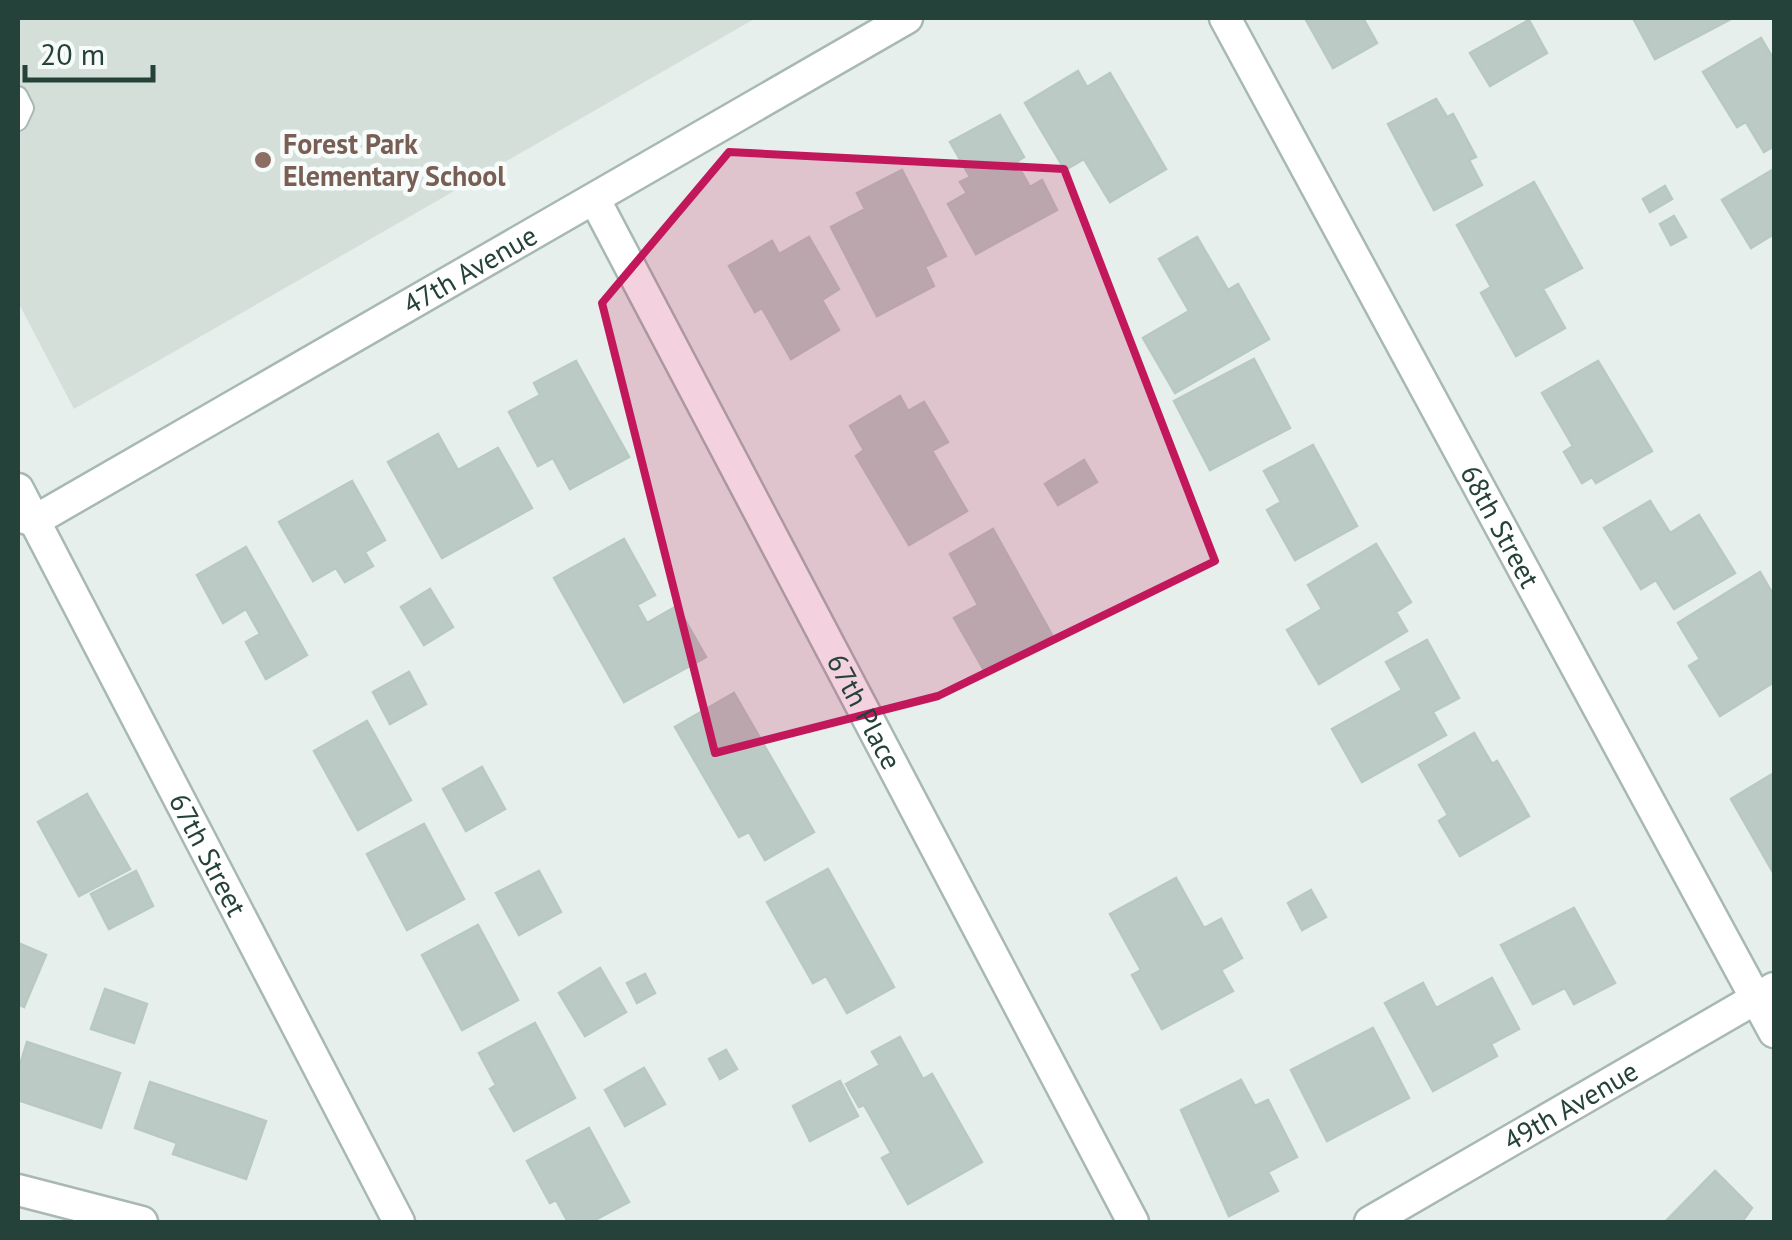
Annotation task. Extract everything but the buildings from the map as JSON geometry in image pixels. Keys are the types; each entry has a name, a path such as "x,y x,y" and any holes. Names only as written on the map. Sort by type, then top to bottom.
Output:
{"street":[{"name":"47th Avenue","path":"26,518 595,200 907,18"},
{"name":"68th Street","path":"1225,18 1766,993 1774,1032"},
{"name":"67th Place","path":"595,200 1133,1222"},
{"name":"67th Street","path":"18,489 26,518 399,1222"},
{"name":"49th Avenue","path":"1370,1222 1766,993"},
{"path":"18,1190 142,1222"}],"highlighted area":[{"path":"729,152 1064,169 1215,561 938,696 715,753 602,303"}],"shaded area":[{"name":"Forest Park Elementary School","path":"18,18 756,18 74,409 18,302"}],"place":[{"name":"Forest Park Elementary School","path":"263,160"}]}
